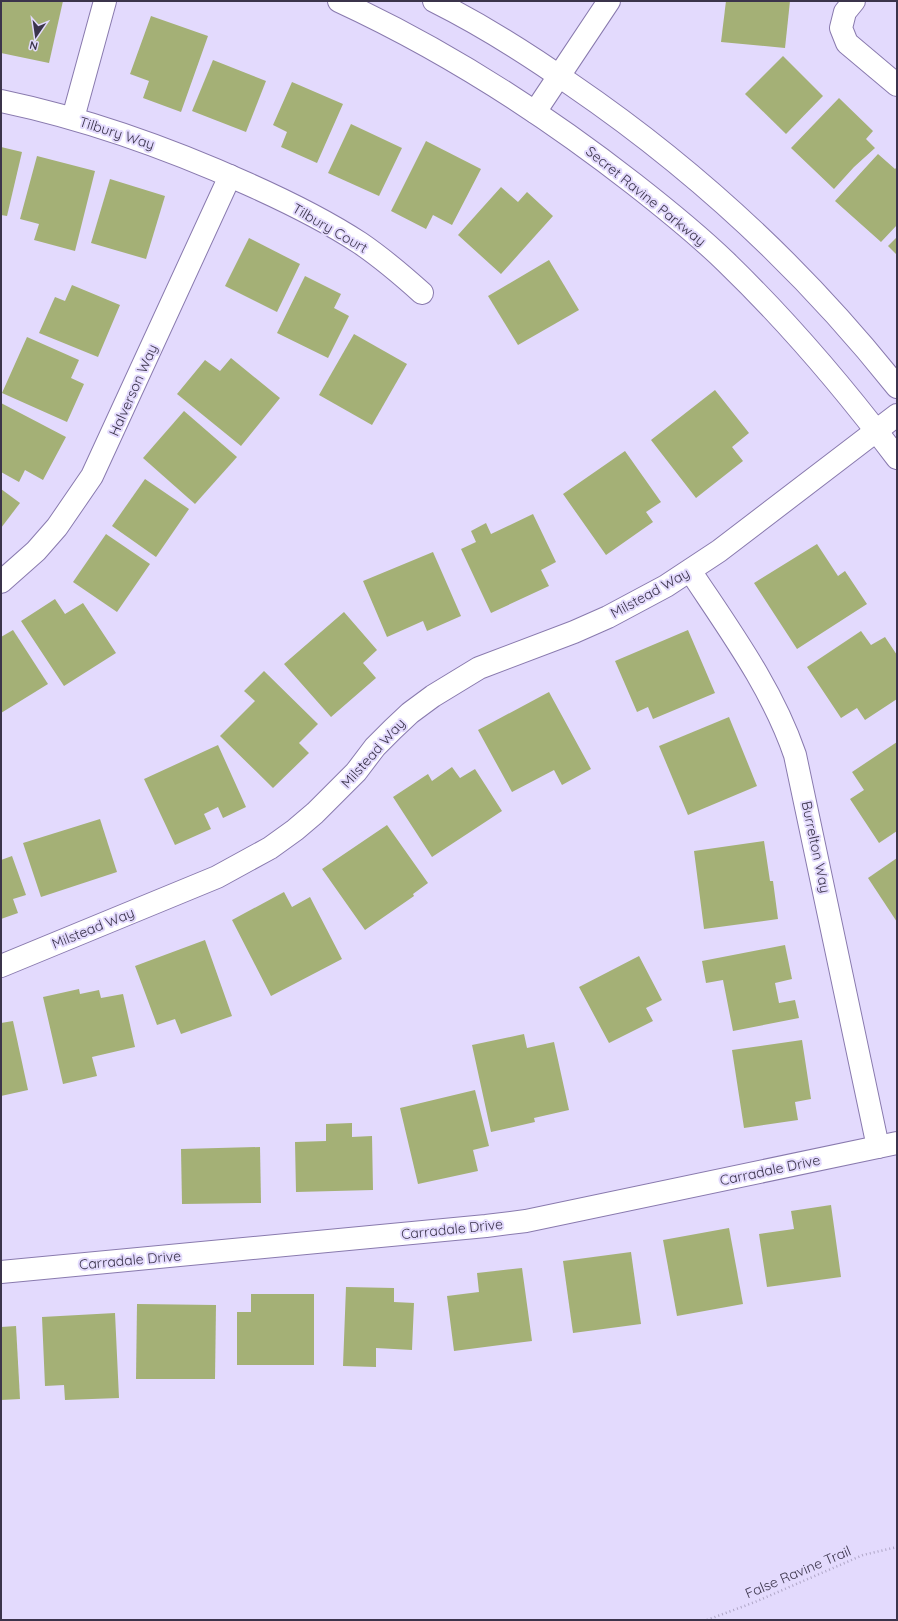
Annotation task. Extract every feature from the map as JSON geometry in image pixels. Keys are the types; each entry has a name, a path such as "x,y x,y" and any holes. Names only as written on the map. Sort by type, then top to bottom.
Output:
{"street":[{"path":"73,118 105,1"},
{"name":"Secret Ravine Parkway","path":"339,1 423,43 535,112 582,145 658,203 726,263 828,371 897,458"},
{"path":"434,1 508,42 653,142 708,189 808,284 867,349 897,387"},
{"path":"535,112 609,1"},
{"path":"854,1 845,12 841,28 847,43 897,85"},
{"name":"Tilbury Way","path":"1,101 102,126 154,145 230,176"},
{"name":"Tilbury Court","path":"230,176 328,224 360,243 384,260 422,293"},
{"name":"Halverson Way","path":"1,582 36,551 57,527 92,476 230,176"},
{"name":"Milstead Way","path":"1,966 217,877 242,864 295,830 315,813 356,772 393,729 410,713 455,681 479,668 541,645 608,617 691,572 897,414"},
{"name":"Burrelton Way","path":"691,572 760,676 786,728 795,755 888,1145"},
{"name":"Carradale Drive","path":"1,1272 526,1221 888,1145"}],"path":[{"name":"False Ravine Trail","path":"707,1620 755,1602 863,1555 897,1547"}],"building":[{"path":"1,1 63,1 49,63 1,53"},
{"path":"726,1 790,1 785,48 721,42"},
{"path":"151,16 208,36 181,112 143,98 149,81 130,74"},
{"path":"783,56 823,96 786,134 745,94"},
{"path":"213,60 266,81 246,132 192,111"},
{"path":"292,82 343,104 317,163 281,147 287,132 273,125"},
{"path":"839,98 873,131 866,139 875,148 854,167 834,189 791,148"},
{"path":"351,124 402,148 379,196 328,173"},
{"path":"426,141 481,169 452,225 433,215 426,229 391,211"},
{"path":"1,147 22,152 7,216 1,215"},
{"path":"878,154 895,169 897,167 897,225 881,242 835,201"},
{"path":"37,156 95,171 75,251 34,240 39,224 20,219"},
{"path":"110,179 165,196 146,259 91,243"},
{"path":"501,187 518,202 527,192 553,216 501,274 458,235"},
{"path":"897,237 897,255 888,246"},
{"path":"249,238 300,264 277,312 225,286"},
{"path":"549,260 579,310 518,345 488,296"},
{"path":"305,276 341,294 334,308 349,316 328,358 277,333"},
{"path":"72,285 120,305 98,357 39,333 55,297 65,301"},
{"path":"354,334 407,364 372,425 319,395"},
{"path":"27,337 79,360 71,378 84,384 67,422 2,393"},
{"path":"231,358 280,398 241,446 177,394 205,360 220,371"},
{"path":"715,390 749,433 732,447 743,461 696,498 651,440"},
{"path":"1,403 66,437 43,480 25,470 19,482 1,472"},
{"path":"184,411 237,457 195,504 143,458"},
{"path":"625,451 661,502 646,512 653,522 606,555 563,494"},
{"path":"145,479 189,509 156,557 112,526"},
{"path":"1,489 20,503 1,528"},
{"path":"533,514 556,562 541,570 549,586 491,613 461,549 476,542 471,531 486,523 491,534"},
{"path":"106,534 150,564 117,612 73,582"},
{"path":"817,544 838,576 845,571 867,604 797,649 754,583"},
{"path":"433,552 461,616 427,631 423,621 387,637 363,581"},
{"path":"55,599 65,614 83,603 116,653 64,686 21,621"},
{"path":"344,612 377,650 363,663 376,678 331,717 284,664"},
{"path":"13,630 48,684 1,713 1,637"},
{"path":"688,630 715,693 653,719 648,707 637,712 615,661"},
{"path":"861,631 871,645 885,637 897,655 897,699 865,720 857,708 841,718 807,667"},
{"path":"264,671 318,724 299,743 309,753 273,788 220,736 255,701 244,691"},
{"path":"549,692 591,769 562,785 554,770 512,792 478,730"},
{"path":"729,717 757,786 688,815 659,746"},
{"path":"897,742 897,831 879,843 850,799 864,790 852,772"},
{"path":"218,745 246,807 223,818 218,807 204,814 211,829 175,845 144,779"},
{"path":"452,767 460,778 475,769 502,811 432,857 393,797 428,774 432,781"},
{"path":"100,819 117,872 41,897 23,843"},
{"path":"387,825 428,883 413,894 414,896 365,930 322,869"},
{"path":"764,841 770,881 773,881 778,919 704,929 694,851"},
{"path":"12,856 26,895 13,899 18,913 1,919 1,860"},
{"path":"897,858 897,922 868,878"},
{"path":"284,892 292,907 310,897 342,959 271,996 232,920"},
{"path":"205,940 232,1016 181,1034 175,1019 157,1025 135,966"},
{"path":"785,945 792,979 775,983 779,1003 795,1000 799,1018 733,1031 723,980 706,983 702,961"},
{"path":"639,956 662,1000 646,1008 653,1021 609,1043 579,987"},
{"path":"79,989 80,994 99,990 101,998 123,994 135,1047 92,1057 97,1076 63,1084 43,997"},
{"path":"13,1021 28,1090 1,1096 1,1023"},
{"path":"524,1034 527,1048 554,1042 569,1110 534,1118 535,1122 491,1132 472,1045"},
{"path":"802,1040 811,1099 795,1102 798,1120 744,1128 732,1050"},
{"path":"475,1090 489,1146 473,1150 478,1171 418,1184 400,1108"},
{"path":"352,1123 352,1137 372,1136 373,1190 296,1192 295,1142 326,1141 326,1124"},
{"path":"260,1147 261,1203 182,1204 181,1149"},
{"path":"831,1205 841,1277 767,1287 759,1234 794,1229 791,1211"},
{"path":"729,1228 743,1304 677,1316 663,1240"},
{"path":"631,1252 641,1324 573,1333 563,1261"},
{"path":"522,1268 532,1341 454,1351 447,1296 479,1292 477,1273"},
{"path":"346,1287 394,1288 394,1302 414,1303 412,1350 376,1348 376,1367 343,1366"},
{"path":"251,1294 314,1294 314,1365 237,1365 237,1312 251,1312"},
{"path":"137,1304 216,1305 215,1379 136,1379"},
{"path":"115,1313 119,1398 65,1400 64,1385 45,1386 42,1317"},
{"path":"16,1326 20,1399 1,1400 1,1327"}]}
